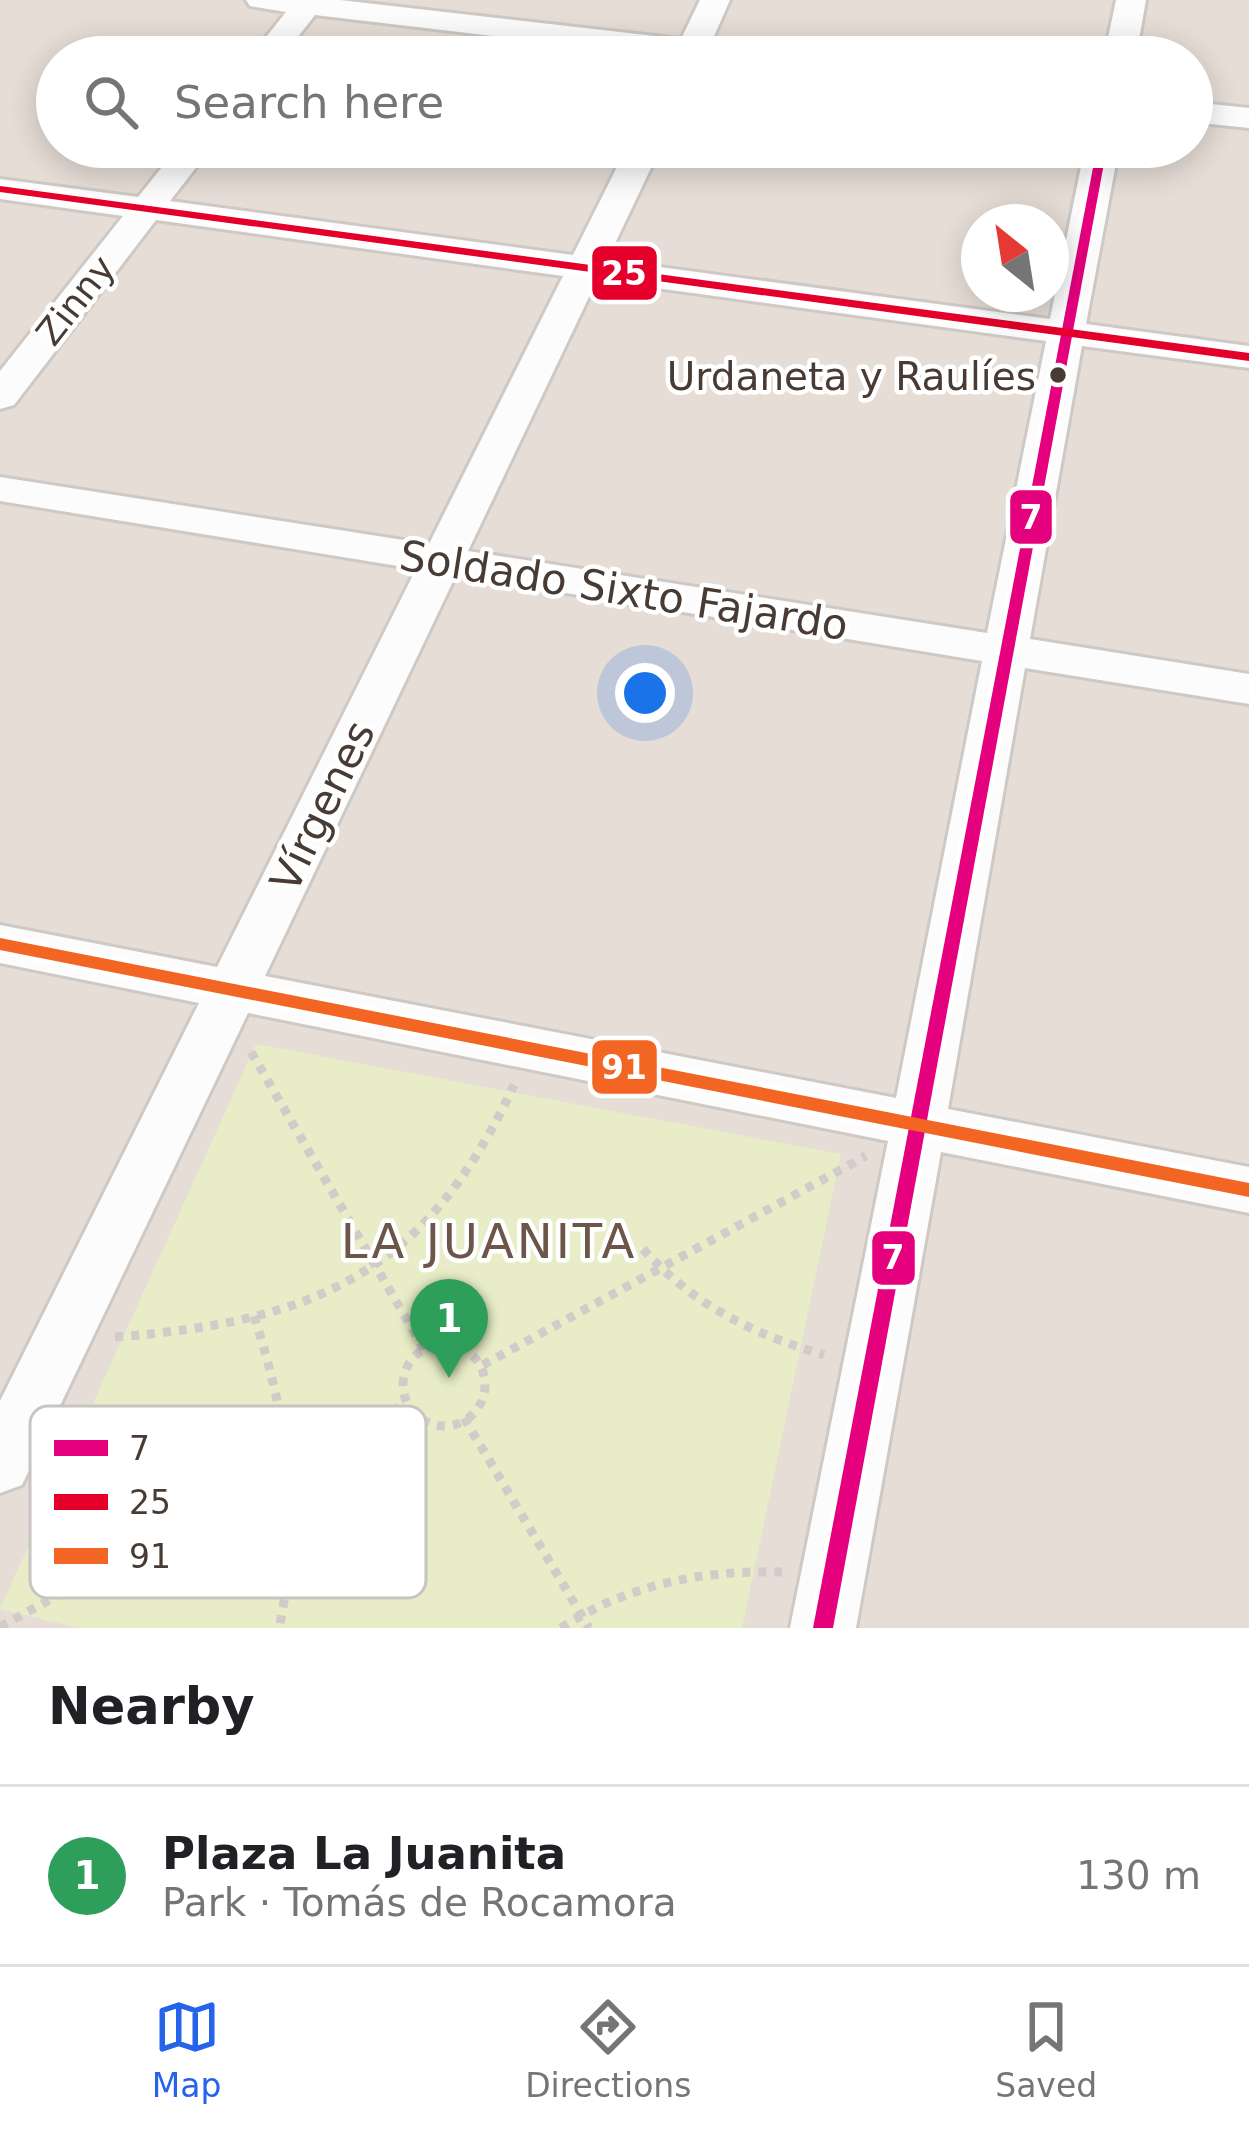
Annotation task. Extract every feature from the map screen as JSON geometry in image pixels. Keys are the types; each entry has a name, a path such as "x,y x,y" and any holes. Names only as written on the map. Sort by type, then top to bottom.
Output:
{"street":[{"path":"261,0 561,36"},
{"path":"699,36 715,0"},
{"path":"1124,36 1132,0"},
{"path":"283,36 309,3"},
{"path":"1213,114 1249,118"},
{"name":"Zinny","path":"0,397 178,168"},
{"name":"Vírgenes","path":"0,1465 634,168"},
{"path":"823,1628 1098,168"},
{"path":"0,189 1249,357"},
{"name":"Soldado Sixto Fajardo","path":"0,489 1249,689"},
{"path":"0,944 228,998 521,1047 1249,1190"}],"path":[{"path":"228,998 425,1351"},
{"path":"67,1329 110,1337 160,1336 254,1316 376,1268 422,1234 464,1190 493,1142 517,1078 521,1047"},
{"path":"483,1365 921,1125"},
{"path":"643,1250 659,1269 722,1317 762,1337 876,1362"},
{"path":"254,1316 274,1371 280,1406"},
{"path":"407,1406 401,1380 425,1351 452,1347 483,1365"},
{"path":"426,1419 436,1423 464,1418 483,1400 483,1365"},
{"path":"400,1406 405,1403"},
{"path":"464,1418 589,1628"},
{"path":"561,1628 580,1613 637,1591 707,1575 769,1571 833,1575"},
{"path":"0,1627 53,1598"},
{"path":"279,1628 283,1598"}],"shaded area":[{"path":"0,0 1249,0 1249,1628 0,1628"}],"green space":[{"path":"256,1044 841,1154 742,1628 79,1628 0,1609 30,1543 30,1598 426,1598 426,1406 92,1406"}],"transit line":[{"name":"7","path":"823,1628 1098,168"},
{"name":"25","path":"0,189 1249,357"},
{"name":"91","path":"0,944 1249,1190"}],"place":[{"name":"Urdaneta y Raulíes","path":"1058,375"},
{"name":"Plaza La Juanita","path":"449,1378"}],"district":[{"name":"LA JUANITA","path":"489,1241"}]}
